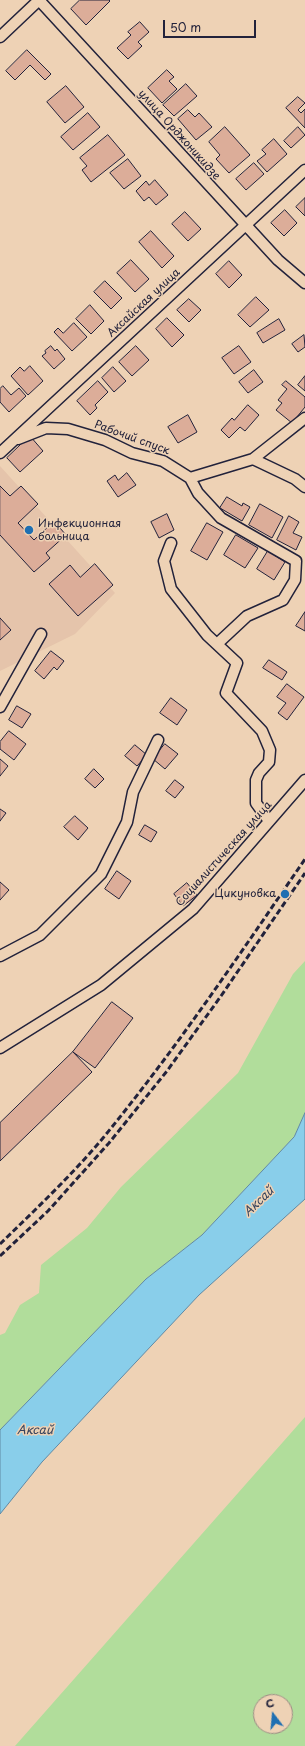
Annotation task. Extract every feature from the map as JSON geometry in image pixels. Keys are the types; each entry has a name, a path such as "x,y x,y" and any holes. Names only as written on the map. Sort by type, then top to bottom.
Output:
{"street":[{"path":"0,37 39,0"},
{"name":"улица Орджоникидзе","path":"39,0 246,226 278,260 305,283"},
{"name":"Аксайская улица","path":"0,454 305,170"},
{"path":"217,644 247,616 283,600 295,580 296,561 221,518 198,493 190,478 253,459 305,418"},
{"name":"Рабочий спуск","path":"13,441 46,428 68,429 105,440 132,453 163,461 190,478"},
{"path":"253,459 295,479 305,487"},
{"path":"171,543 164,561 171,589 207,635 237,663 226,693 262,731 270,750 269,762 259,773 256,780 256,803 270,821"},
{"path":"0,707 40,634"},
{"path":"0,956 40,935 101,874 127,822 133,792 158,740"},
{"name":"Социалистическая улица","path":"0,1048 101,985 193,909 305,780"}],"shaded area":[{"name":"Инфекционная больница","path":"0,466 115,593 75,634 0,671"}],"green space":[{"path":"305,961 305,1113 294,1137 202,1235 146,1279 0,1430 0,1335 5,1333 20,1305 39,1293 41,1265 87,1228 121,1187 238,1073 293,974"},
{"path":"305,1417 305,1746 15,1746"}],"water":[{"name":"Аксай","path":"305,1113 305,1199 199,1295 42,1462 0,1514 0,1430 146,1279 202,1235 294,1137"}],"building":[{"path":"80,0 110,1 86,25 71,9"},
{"path":"140,22 149,32 138,42 142,46 128,59 117,48 131,35 128,32"},
{"path":"27,50 51,74 45,80 30,65 15,80 6,71"},
{"path":"167,70 174,77 169,81 177,89 162,103 148,88"},
{"path":"186,84 197,96 174,116 163,105"},
{"path":"66,86 84,107 65,123 47,102"},
{"path":"298,97 305,103 298,110 301,113 305,109 305,128 286,108"},
{"path":"188,110 195,117 199,113 212,127 196,140 178,119"},
{"path":"88,113 100,127 73,150 61,137"},
{"path":"225,127 250,155 229,173 216,159 220,155 209,142"},
{"path":"298,127 305,135 291,148 284,141"},
{"path":"108,135 125,155 91,182 82,170 87,166 80,158"},
{"path":"274,139 287,154 267,172 257,161 266,154 262,150"},
{"path":"128,159 141,176 124,189 110,173"},
{"path":"254,163 264,174 246,190 236,179"},
{"path":"155,180 168,195 156,205 149,197 144,201 136,191 146,181 149,185"},
{"path":"305,198 305,216 296,207"},
{"path":"285,210 297,223 284,236 271,223"},
{"path":"185,212 201,229 188,241 172,224"},
{"path":"151,231 174,256 162,268 139,242"},
{"path":"131,260 149,279 135,292 117,273"},
{"path":"229,261 242,275 229,288 216,274"},
{"path":"105,281 122,298 111,309 94,292"},
{"path":"256,297 269,310 250,327 238,315"},
{"path":"189,299 201,310 189,322 177,310"},
{"path":"90,305 104,321 91,334 76,319"},
{"path":"167,318 184,335 172,347 156,329"},
{"path":"279,319 285,330 263,343 257,333"},
{"path":"74,323 87,337 72,351 54,332 58,328 63,333"},
{"path":"304,335 305,347 298,352 292,344"},
{"path":"51,346 55,351 57,349 65,359 54,369 42,356"},
{"path":"136,346 149,360 132,376 119,362"},
{"path":"239,346 251,362 234,374 222,358"},
{"path":"30,366 43,381 28,395 11,376 20,367 24,371"},
{"path":"113,367 126,381 114,392 102,378"},
{"path":"254,370 263,382 248,393 239,382"},
{"path":"305,376 305,391 298,385"},
{"path":"98,381 108,392 95,405 97,408 90,415 77,401"},
{"path":"286,381 305,397 305,407 292,423 276,410 282,403 278,400 287,389 282,385"},
{"path":"3,386 11,395 19,388 26,396 9,412 0,402 0,389"},
{"path":"248,405 259,415 245,431 240,427 229,438 221,430 232,418 234,420"},
{"path":"188,415 197,432 178,443 168,427"},
{"path":"30,436 43,451 20,472 7,458"},
{"path":"127,473 136,485 118,497 107,481 115,475 118,480"},
{"path":"0,486 10,496 21,486 38,504 18,523 34,540 54,521 66,535 46,553 50,558 34,572 0,535"},
{"path":"227,497 242,506 243,503 250,507 242,521 220,508"},
{"path":"260,504 283,517 272,538 249,525"},
{"path":"167,514 174,530 159,538 151,522"},
{"path":"289,516 299,522 293,533 302,537 296,550 277,540"},
{"path":"207,523 223,532 207,560 191,551"},
{"path":"236,535 258,548 245,568 224,555"},
{"path":"268,551 285,562 274,580 257,569"},
{"path":"95,564 113,585 78,616 49,584 70,565 80,577"},
{"path":"305,612 305,631 296,626"},
{"path":"0,618 11,630 0,640"},
{"path":"51,651 64,661 57,670 54,667 44,679 35,671"},
{"path":"269,660 287,672 282,680 263,668"},
{"path":"287,684 304,697 287,720 278,713 286,703 277,697"},
{"path":"171,698 187,710 177,725 160,713"},
{"path":"17,706 31,714 22,728 9,720"},
{"path":"9,731 26,744 14,760 0,749 0,742"},
{"path":"165,744 178,754 165,769 153,759"},
{"path":"135,745 147,755 137,766 125,756"},
{"path":"0,759 8,766 0,776"},
{"path":"94,769 104,779 95,788 85,779"},
{"path":"175,780 184,787 175,798 166,791"},
{"path":"0,809 6,813 0,821"},
{"path":"75,816 88,828 78,840 64,827"},
{"path":"145,825 157,832 151,842 139,835"},
{"path":"117,871 131,881 119,899 105,889"},
{"path":"0,882 9,890 0,900"},
{"path":"187,883 197,895 183,906 174,894"},
{"path":"112,1002 133,1018 95,1068 73,1052"},
{"path":"73,1052 92,1072 0,1161 0,1123"}],"railway":[{"path":"0,1244 78,1166 130,1104 182,1036 305,859"},
{"path":"0,1256 48,1211 109,1143 167,1071 221,996 305,873"}],"place":[{"name":"Инфекционная больница","path":"29,530"},
{"name":"Цикуновка","path":"285,894"}]}
